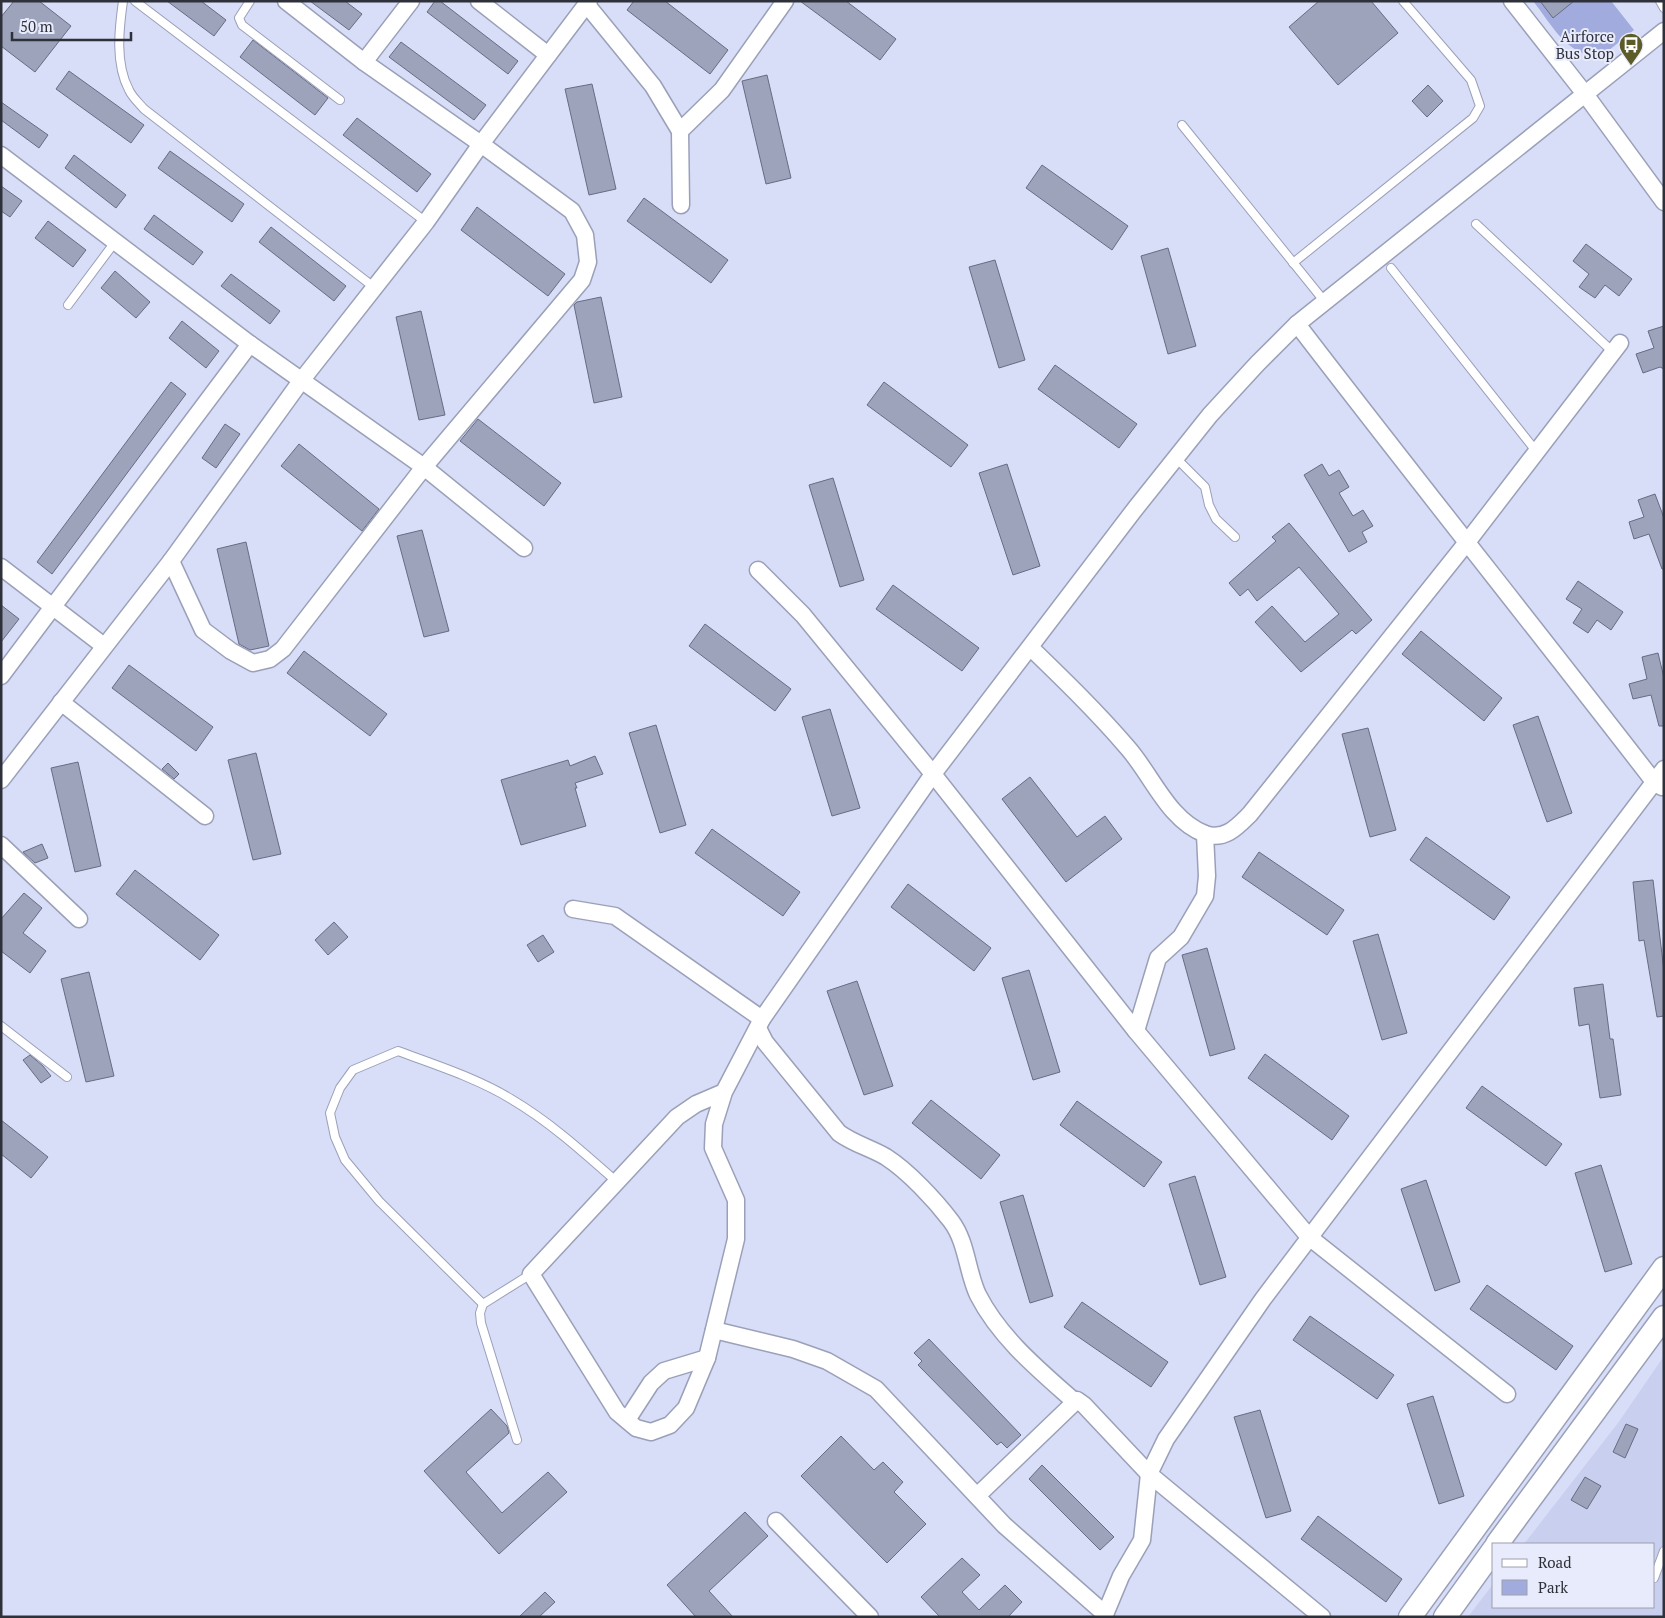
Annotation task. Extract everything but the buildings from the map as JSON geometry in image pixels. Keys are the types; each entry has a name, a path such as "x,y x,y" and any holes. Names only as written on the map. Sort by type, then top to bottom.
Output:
{"main road":[{"path":"1410,1617 1664,1268"},
{"path":"1498,1543 1664,1317"},
{"path":"1445,1617 1492,1552"}],"street":[{"path":"171,561 204,630 231,651 253,663 270,659 282,649 424,467 582,280 588,262 585,235 572,211 364,62 286,1"},
{"path":"364,62 411,1"},
{"path":"480,1 548,55"},
{"path":"680,131 722,90 785,1"},
{"path":"1512,1 1585,94 1664,202"},
{"path":"1,780 171,561 301,381 376,288 426,222 481,144 588,3 653,86 680,131 681,204"},
{"path":"724,1092 696,1104 677,1117 532,1274 616,1412 636,1428 651,1432 670,1425 686,1408 707,1358 736,1239 736,1200 713,1148 714,1124 724,1092 760,1023 933,774 1176,458 1210,415 1257,364 1298,324 1664,31"},
{"path":"1,156 250,344 424,467 524,548"},
{"path":"714,1330 793,1349 826,1360 876,1389 1004,1525 1105,1615 1121,1576 1142,1540 1149,1474 1166,1439 1263,1299 1309,1237 1661,780 1394,452 1298,324"},
{"path":"1,676 250,344"},
{"path":"1031,648 1083,698 1129,748 1171,808 1189,824 1205,834 1221,836 1234,830 1250,814 1468,541 1616,347"},
{"path":"1,567 104,646"},
{"path":"758,570 803,615 933,774 1136,1031 1309,1237 1507,1394"},
{"path":"61,702 205,816"},
{"path":"1136,1031 1158,958 1180,937 1205,896 1207,876 1205,834"},
{"path":"1,845 79,919"},
{"path":"572,909 616,916 760,1023 765,1042 839,1133 851,1142 885,1156 900,1167 952,1222 962,1243 978,1294 992,1318 1030,1362 1074,1402"},
{"path":"627,1420 651,1382 664,1371 707,1358"},
{"path":"977,1496 1077,1400 1084,1405 1149,1474 1322,1617"},
{"path":"776,1521 870,1617"}],"lane":[{"path":"123,1 119,27 121,67 129,91 144,109 376,288"},
{"path":"135,1 426,222"},
{"path":"250,1 239,18 242,25 340,100"},
{"path":"1293,263 1473,118 1480,106 1471,80 1403,1"},
{"path":"1660,1 1664,8"},
{"path":"1182,125 1325,302"},
{"path":"1476,224 1616,347"},
{"path":"68,305 115,242"},
{"path":"1392,268 1536,451"},
{"path":"1176,458 1205,487 1209,505 1216,519 1235,537"},
{"path":"1,1026 67,1077"},
{"path":"484,1304 379,1201 345,1160 335,1137 330,1114 340,1088 352,1070 398,1051 460,1074 510,1098 550,1125 617,1182"},
{"path":"517,1440 481,1323 480,1313 484,1304 532,1274"},
{"path":"1655,1575 1664,1551"}],"shaded area":[{"path":"1664,1356 1664,1617 1468,1617 1492,1586 1492,1608 1655,1608 1655,1543 1525,1543 1618,1423"}],"green space":[{"path":"1533,1 1611,1 1634,30 1603,55 1591,55 1580,52 1562,39"}],"place":[{"name":"Airforce Bus Stop","path":"1631,66"}]}
